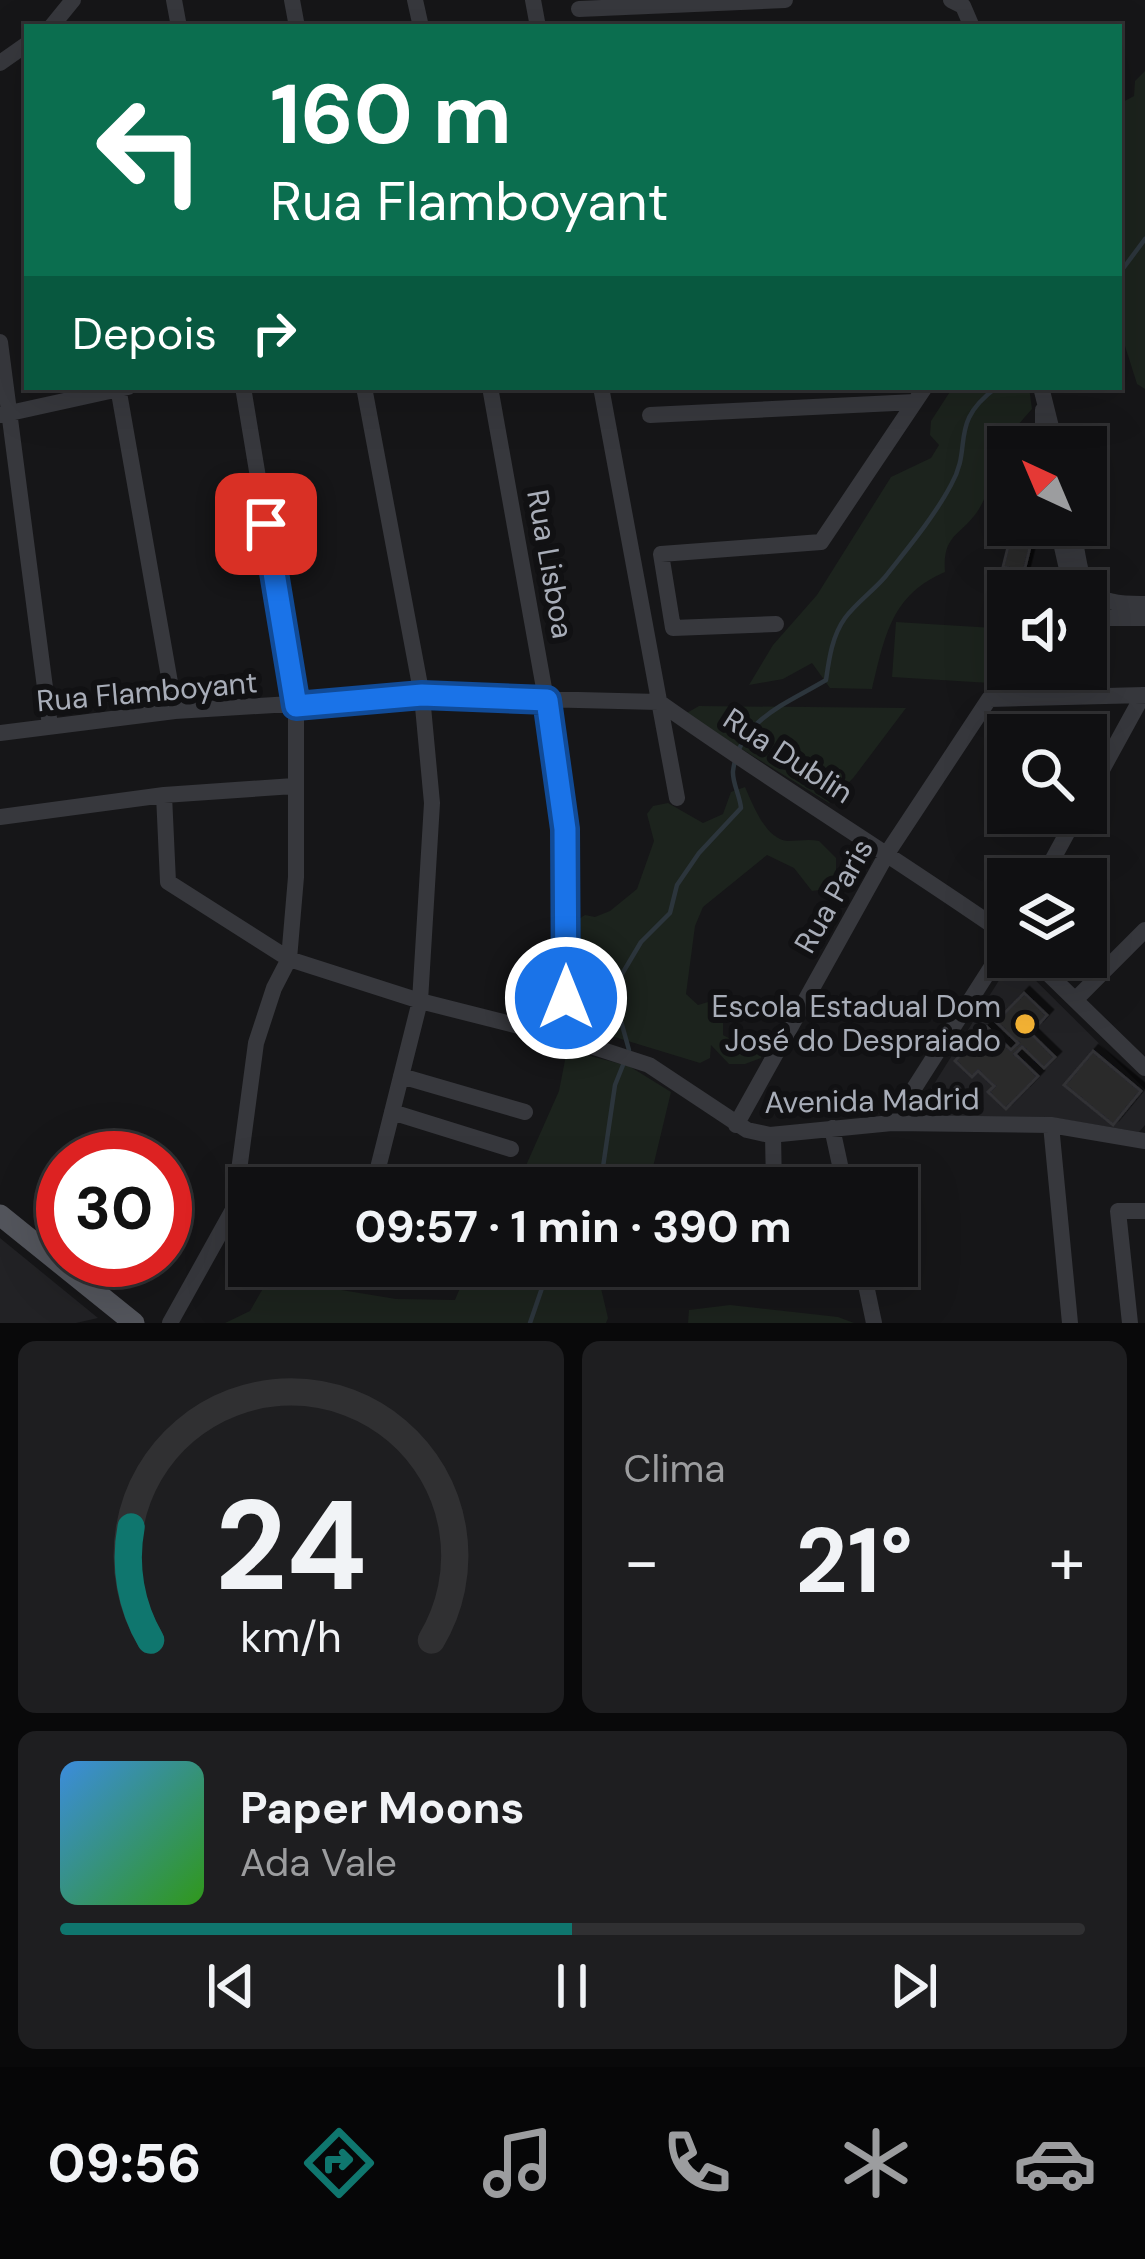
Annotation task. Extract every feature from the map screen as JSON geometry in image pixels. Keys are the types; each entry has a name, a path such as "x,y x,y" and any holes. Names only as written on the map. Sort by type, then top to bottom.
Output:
{"main road":[{"path":"0,1216 134,1323"}],"street":[{"path":"54,24 74,0"},
{"path":"579,9 785,0"},
{"path":"951,0 963,5 972,24"},
{"path":"0,342 5,414 50,726"},
{"path":"5,414 113,390"},
{"path":"122,390 176,711"},
{"path":"170,1323 234,1208 256,1042 289,958 296,877 296,706 243,390"},
{"path":"365,390 422,695 432,803 420,1001 378,1167"},
{"name":"Rua Lisboa","path":"491,390 547,700 565,829 566,1038"},
{"path":"602,390 677,798"},
{"path":"650,415 920,395"},
{"path":"776,624 673,628 662,554 821,542 920,395"},
{"path":"1040,426 1042,395"},
{"path":"1042,395 1050,426"},
{"path":"1107,609 1145,604"},
{"path":"1107,612 1145,618"},
{"name":"Rua Flamboyant","path":"0,734 176,711 422,695 659,702"},
{"path":"1107,761 1144,695"},
{"name":"Rua Paris","path":"736,1126 889,853 989,699 1144,695"},
{"name":"Rua Dublin","path":"659,702 749,766 889,853 987,924"},
{"path":"0,817 164,795 294,786"},
{"name":"Avenida Madrid","path":"164,795 168,882 289,958 420,1001 637,1060 668,1076 736,1126 773,1135 892,1123 1051,1125 1143,1138"},
{"path":"1077,998 1145,930"},
{"path":"892,1123 987,972"},
{"path":"1055,978 1145,1068"},
{"path":"401,1076 525,1112"},
{"path":"392,1112 511,1149"},
{"path":"1051,1125 1070,1323"},
{"path":"832,1128 840,1167"},
{"path":"773,1135 774,1167"},
{"path":"1130,1323 1118,1210 1145,1211"},
{"path":"866,1287 874,1323"}],"shaded area":[{"path":"1145,71 1145,389 1137,384 1122,336 1122,102 1134,96 1135,81"},
{"path":"951,390 1029,390 1032,409 1018,426 987,426 985,497 950,542 945,572 913,593 893,619 872,689 830,688 812,663 783,679 749,685 773,645 817,595 891,477 931,458 939,445 930,435 931,421"},
{"path":"896,622 987,628 987,683 892,677"},
{"path":"699,706 906,708 829,803 685,714"},
{"path":"745,787 773,835 788,841 819,841 836,858 836,878 826,889 812,891 794,868 767,855 703,907 695,926 686,994 698,1005 725,997 749,1003 747,1015 723,1022 723,1035 757,1041 763,1050 761,1058 729,1064 711,1045 710,1058 700,1063 608,1035 601,1003 593,1005 583,999 574,922 610,911 637,889 654,841 647,814 653,806 668,803 703,823 723,814 731,792"},
{"name":"Escola Estadual Dom José do Despraiado","path":"1000,978 1033,978 1145,1089 1145,1125 1139,1132 1050,1117 914,1116"},
{"path":"567,1050 629,1066 671,1092 653,1167 525,1167 559,1091"},
{"path":"0,1238 36,1267 36,1287 60,1287 98,1318 76,1323 0,1323"},
{"path":"264,1287 323,1287 396,1299 455,1300 460,1287 601,1287 608,1318 606,1323 225,1323 250,1311"},
{"path":"730,1305 838,1317 854,1323 688,1323 689,1310"}],"building":[{"path":"1008,546 1030,546 1024,570 1003,567"},
{"path":"1024,993 1047,1015 1037,1026 1027,1016 1020,1023 1055,1057 1044,1068 1022,1047 1015,1054 1038,1076 1006,1109 988,1092 994,1086 978,1071 972,1077 955,1061 987,1027 1011,1050 1018,1043 996,1022"},
{"path":"1093,1051 1141,1091 1113,1125 1064,1085"}],"waterway":[{"path":"1122,270 1145,239"},
{"path":"603,1167 615,1085 629,1050 619,1014 622,974 641,942 670,913 677,885 699,853 741,808 733,771 745,738 767,715 826,680 841,625 937,509 958,471 972,412 994,390"},
{"path":"530,1323 542,1287"}],"place":[{"name":"Escola Estadual Dom José do Despraiado","path":"1025,1024"}],"route":[{"path":"266,524 296,706 422,695 547,700 565,829 566,998"}]}
